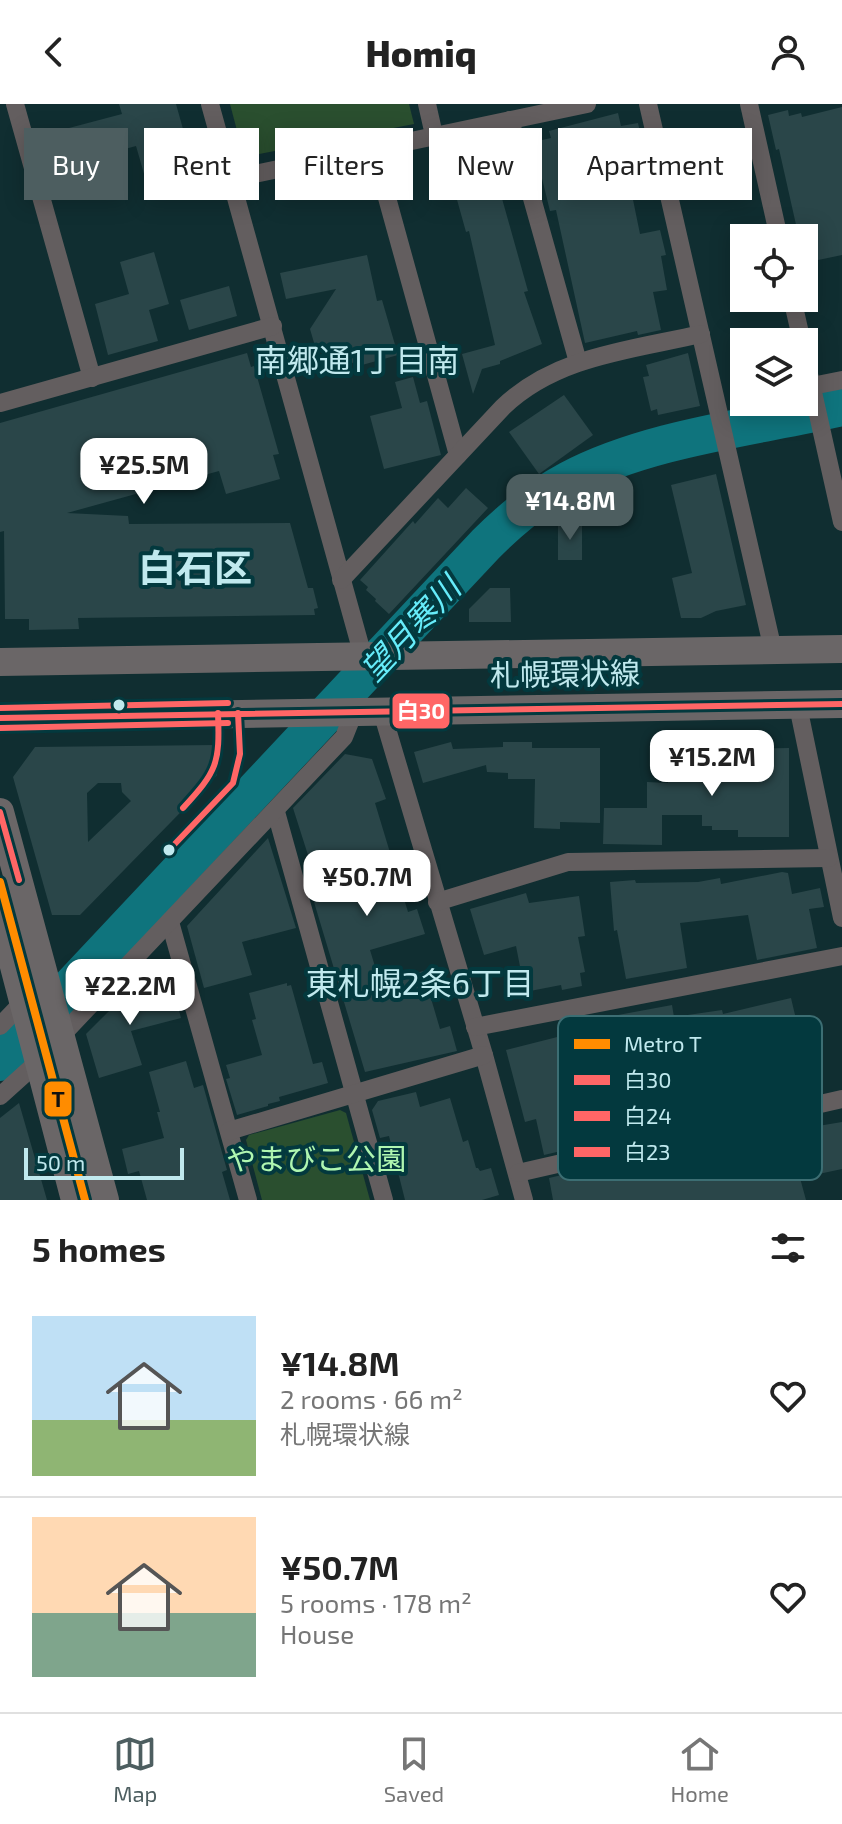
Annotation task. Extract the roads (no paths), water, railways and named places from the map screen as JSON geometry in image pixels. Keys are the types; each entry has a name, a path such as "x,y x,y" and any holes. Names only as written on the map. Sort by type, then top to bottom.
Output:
{"main road":[{"name":"札幌環状線","path":"0,662 842,649"},
{"name":"札幌環状線","path":"0,718 842,704"},
{"path":"0,812 33,1003"},
{"path":"0,913 105,1200"},
{"path":"48,1041 75,1200"}],"street":[{"path":"15,104 92,378"},
{"path":"210,104 217,128"},
{"path":"427,104 432,128"},
{"path":"469,128 587,104"},
{"path":"648,104 773,650"},
{"path":"749,104 776,224"},
{"path":"510,120 578,362"},
{"path":"237,200 364,656"},
{"path":"388,200 458,455"},
{"path":"0,403 273,326"},
{"path":"341,580 515,395 548,373 578,362 701,334"},
{"path":"818,390 842,380"},
{"path":"818,413 839,493 842,522"},
{"path":"798,706 842,918"},
{"path":"0,1096 48,1041 170,922 276,812 344,737 360,712"},
{"path":"360,712 437,902 524,1200"},
{"path":"276,812 384,1200"},
{"path":"437,902 568,862 829,858"},
{"path":"170,922 248,1200"},
{"path":"475,1027 842,956"},
{"path":"0,1026 33,1003"},
{"path":"229,1131 484,1055"},
{"path":"822,1104 842,1099"},
{"path":"518,1173 558,1164"}],"waterway":[{"name":"望月寒川","path":"0,1062 486,544 525,509 569,480 633,454 702,435 842,407"}],"metro line":[{"name":"T","path":"0,882 85,1200"}],"district":[{"name":"南郷通1丁目南","path":"357,361"},
{"name":"白石区","path":"195,569"},
{"name":"東札幌2条6丁目","path":"420,984"}],"park label":[{"name":"やまびこ公園","path":"316,1160"}]}
